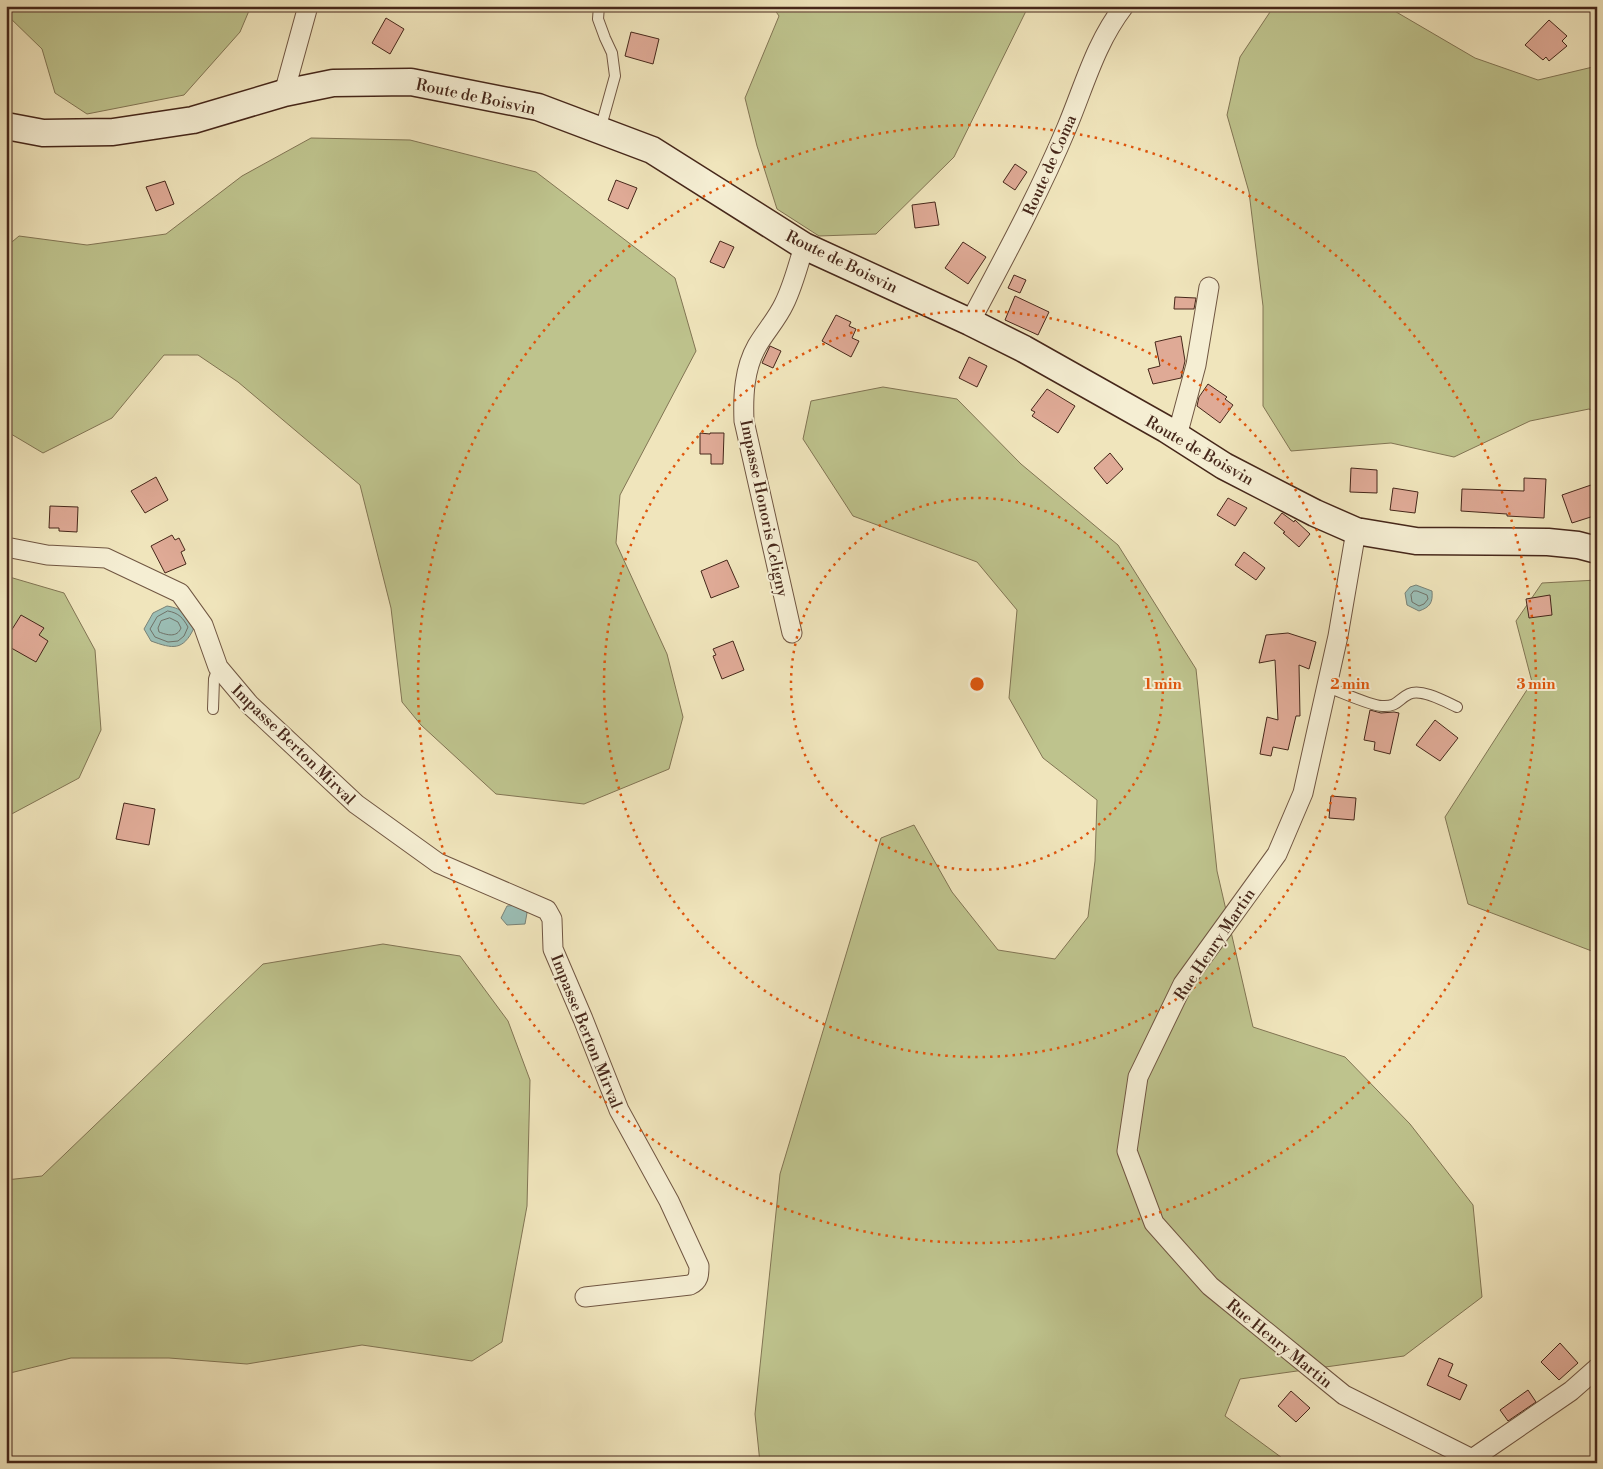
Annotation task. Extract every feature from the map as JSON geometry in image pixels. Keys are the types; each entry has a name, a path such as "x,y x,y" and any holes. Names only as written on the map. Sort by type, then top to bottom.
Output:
{"main road":[{"name":"Route de Boisvin","path":"6,126 42,133 113,132 193,120 284,93 332,83 411,82 538,107 652,150 804,246 970,322 1024,349 1177,436 1224,466 1315,513 1356,530 1416,541 1548,542 1597,550"}],"street":[{"path":"284,93 308,6"},
{"name":"Route de Coma","path":"970,322 1028,212 1067,127 1106,31 1124,6"},
{"name":"Impasse Honoris Celigny","path":"792,633 744,421 743,402 746,373 756,347 784,306 794,282 804,246"},
{"path":"1177,436 1196,365 1209,287"},
{"name":"Rue Henry Martin","path":"1356,530 1338,636 1304,793 1277,854 1183,984 1138,1076 1127,1151 1154,1223 1210,1286 1344,1395 1476,1461"},
{"name":"Impasse Berton Mirval","path":"6,547 46,555 106,558 180,593 203,625 218,667 250,705 356,804 438,863 547,910 552,919 553,949 619,1110 668,1201 699,1266 699,1277 695,1283 690,1285 585,1297"},
{"path":"1476,1461 1570,1391 1597,1368"}],"lane":[{"path":"599,6 598,19 612,53 615,76 600,131"},
{"path":"212,709 214,679 218,667"},
{"path":"1327,687 1380,706 1390,706 1401,701 1410,693 1426,693 1457,707"}],"green space":[{"path":"6,6 251,6 240,32 184,95 87,114 55,93 42,49 6,14"},
{"path":"772,6 1029,6 954,157 876,234 819,236 777,209 757,146 745,98 779,16"},
{"path":"1274,6 1386,6 1475,58 1538,80 1597,66 1597,413 1589,409 1530,421 1454,457 1391,443 1291,451 1263,406 1263,306 1249,192 1227,115 1240,57"},
{"path":"311,138 410,140 536,172 675,278 696,351 620,495 616,543 667,654 683,717 669,769 584,804 496,794 421,725 402,702 391,608 360,485 238,382 198,355 164,355 112,418 43,453 6,431 6,247 19,236 87,245 166,234 242,176"},
{"path":"883,387 957,399 1021,464 1118,545 1196,669 1217,871 1253,1027 1345,1057 1410,1124 1473,1205 1482,1297 1404,1356 1240,1379 1225,1416 1289,1463 760,1463 755,1414 780,1174 881,838 914,825 952,892 998,950 1055,959 1088,917 1095,861 1097,800 1043,758 1009,698 1017,610 977,562 853,516 803,439 811,401"},
{"path":"6,576 64,593 95,650 101,730 79,778 6,817"},
{"path":"1597,580 1597,953 1468,904 1445,817 1532,682 1516,621 1542,583"},
{"path":"383,944 460,956 508,1021 530,1080 527,1206 502,1342 472,1361 362,1345 247,1364 169,1358 71,1358 6,1374 6,1180 42,1176 263,964"}],"water":[{"path":"1416,585 1432,591 1430,604 1419,611 1407,605 1405,593 1410,587"},
{"path":"167,606 184,613 194,628 186,641 177,646 165,646 151,641 144,629 153,613"},
{"path":"519,905 527,913 525,924 507,925 501,918 507,906"}],"building":[{"path":"386,18 404,29 390,54 372,43"},
{"path":"1549,20 1567,36 1562,41 1567,46 1549,61 1546,57 1543,60 1525,45"},
{"path":"631,32 659,39 653,64 625,56"},
{"path":"1015,164 1027,172 1015,190 1003,182"},
{"path":"616,180 637,188 628,209 608,200"},
{"path":"165,181 174,204 156,211 146,187"},
{"path":"935,202 939,225 915,228 912,205"},
{"path":"720,241 734,247 724,268 710,262"},
{"path":"963,242 986,257 968,284 945,268"},
{"path":"1014,275 1026,280 1020,293 1008,288"},
{"path":"1015,296 1049,312 1038,335 1005,320"},
{"path":"1175,297 1196,298 1194,309 1174,309"},
{"path":"836,315 851,322 849,326 856,329 852,338 859,341 851,357 822,341"},
{"path":"1181,336 1185,361 1181,378 1153,384 1148,369 1160,366 1155,342"},
{"path":"770,346 781,351 773,368 762,363"},
{"path":"969,357 987,366 977,387 959,378"},
{"path":"1208,384 1227,397 1225,399 1233,405 1220,423 1197,406 1199,397"},
{"path":"1047,389 1075,406 1058,433 1032,416 1035,412 1031,410"},
{"path":"700,433 724,433 723,464 711,464 711,454 700,454"},
{"path":"1110,453 1123,469 1107,484 1094,468"},
{"path":"1351,468 1377,470 1377,493 1350,492"},
{"path":"156,477 168,500 145,513 131,491"},
{"path":"1524,478 1546,479 1544,518 1461,511 1462,489 1524,491"},
{"path":"1591,485 1597,505 1597,515 1572,523 1562,495"},
{"path":"1393,488 1418,492 1415,513 1390,510"},
{"path":"1228,498 1247,508 1235,526 1217,515"},
{"path":"50,506 78,507 77,532 59,531 59,528 49,528"},
{"path":"1282,513 1294,522 1295,520 1310,534 1299,547 1274,523"},
{"path":"172,535 175,540 179,538 185,550 181,552 186,564 165,573 151,546"},
{"path":"1244,552 1265,568 1256,580 1235,565"},
{"path":"727,560 739,587 711,598 701,571"},
{"path":"1550,595 1552,615 1529,618 1526,599"},
{"path":"21,615 44,628 39,635 48,641 36,662 6,645 6,639"},
{"path":"1288,633 1316,642 1309,669 1299,665 1300,716 1296,716 1288,750 1273,747 1271,756 1260,754 1267,717 1278,720 1275,660 1259,663 1266,635"},
{"path":"733,641 744,670 722,679 713,656 716,655 713,649"},
{"path":"1370,710 1381,713 1399,713 1390,754 1374,750 1375,742 1364,740"},
{"path":"1435,720 1458,738 1440,761 1416,745"},
{"path":"1331,796 1356,798 1354,820 1329,818"},
{"path":"124,803 155,809 149,845 116,839"},
{"path":"1560,1343 1578,1363 1559,1380 1541,1362"},
{"path":"1439,1358 1453,1364 1448,1376 1467,1385 1460,1400 1427,1385"},
{"path":"1528,1390 1536,1402 1508,1421 1500,1410"},
{"path":"1291,1391 1310,1408 1296,1422 1278,1406"}]}
